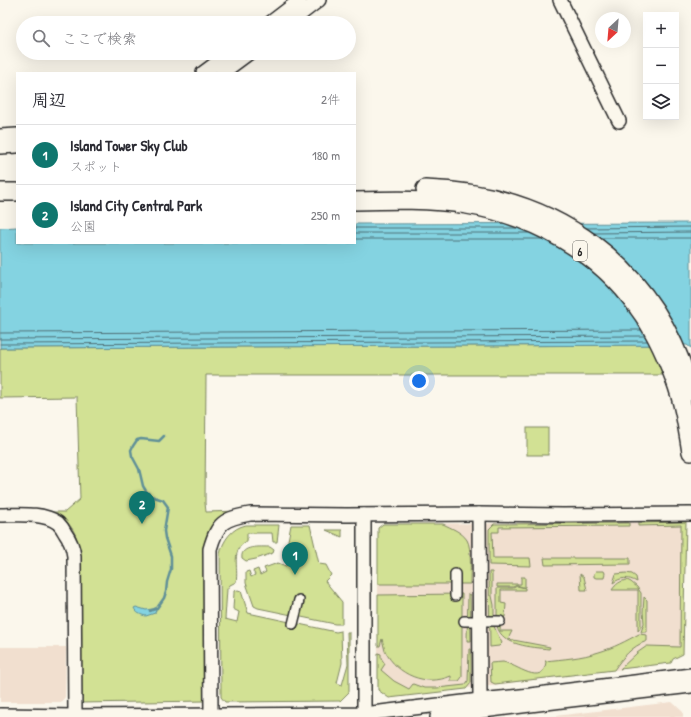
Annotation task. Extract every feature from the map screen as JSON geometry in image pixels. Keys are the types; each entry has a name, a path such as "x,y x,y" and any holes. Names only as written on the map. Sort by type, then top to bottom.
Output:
{"highway":[{"name":"6","path":"356,189 434,190 469,193 496,198 519,205 565,225 586,238 604,252 635,283 649,300 670,337 691,392"},
{"path":"0,192 16,192"},
{"name":"6","path":"356,201 403,200 441,202 493,210 515,217 557,236 596,263 609,275 638,308 658,342 679,393 691,452"},
{"path":"0,203 16,203"}],"street":[{"path":"280,16 297,4 319,0"},
{"path":"560,0 619,121"},
{"path":"292,16 297,4"},
{"path":"204,72 221,60"},
{"path":"223,72 240,60"},
{"path":"0,136 16,135"},
{"path":"0,147 16,146"},
{"path":"211,715 210,549 214,536 219,527 226,520 250,514 691,514"},
{"path":"479,514 480,700"},
{"path":"0,515 45,517 59,524 70,541 73,549 75,716"},
{"path":"364,515 364,716"},
{"path":"455,574 455,596"},
{"path":"293,624 299,600"},
{"path":"464,621 500,620"},
{"path":"0,715 364,716 480,700 691,675"},
{"path":"437,717 691,686"}],"shaded area":[{"path":"686,522 683,654 673,659 671,663 389,698 378,690 378,528 383,524"},
{"path":"0,647 66,647 65,697 61,702 0,702"},
{"path":"672,702 683,712 683,717 547,717"}],"green space":[{"path":"673,345 674,375 206,375 206,512 241,511 216,522 205,701 80,703 79,547 75,534 70,525 62,518 51,512 65,512 80,499 77,397 0,398 0,348"},
{"path":"527,428 548,428 548,455 527,455"},
{"path":"686,522 683,654 673,659 671,663 620,669 647,646 680,647 681,525 638,526 638,523"},
{"path":"629,523 629,526 499,527 499,532 492,532 493,558 530,558 531,566 489,565 489,529 494,524"},
{"path":"383,524 443,524 459,532 465,537 469,544 470,584 378,584 378,528"},
{"path":"246,525 279,525 277,542 273,542 272,533 247,533 247,541 242,545 237,554 236,582 230,585 227,589 225,619 237,622 239,612 233,609 234,591 238,590 241,591 248,613 336,632 341,631 342,663 337,683 342,685 348,664 347,632 349,632 349,692 340,701 225,702 221,697 220,554 223,544 229,535 236,529"},
{"path":"291,525 310,525 319,564 326,565 331,575 325,581 342,602 342,624 335,624 254,606 246,583 246,572 249,571 251,577 255,575 253,571 258,569 260,575 266,572 264,568 278,563 286,566 290,559 285,556"},
{"path":"326,530 342,530 342,537"},
{"path":"270,547 274,550 273,553 246,561 242,558 244,551 248,549"},
{"path":"544,558 630,558 630,564 545,565"},
{"path":"596,571 604,571 604,578 594,577 594,573"},
{"path":"489,572 492,572 494,626 502,643 499,646 490,647"},
{"path":"580,574 584,577 587,590 581,590"},
{"path":"616,574 632,574 636,577 637,582 625,578 613,583"},
{"path":"521,577 525,577 525,587 517,585 513,587 497,587 497,584 521,584"},
{"path":"627,580 637,587 641,593 641,627 638,631 638,590 612,590 618,583"},
{"path":"517,586 525,588 525,590 501,590 501,603 506,604 505,617 501,618 500,631 512,631 508,639 550,647 549,649 526,646 511,642 500,633 497,626 497,588 513,588"},
{"path":"462,594 462,677 459,681 451,681 451,676 432,680 413,677 397,667 390,659 385,651 382,639 380,646 378,646 378,595"},
{"path":"468,594 470,595 471,641 467,641"},
{"path":"644,597 647,600 647,632 641,632 644,623"},
{"path":"639,634 647,635 647,641 628,653 614,670 495,684 491,682 490,663 503,662 535,674 544,670 545,661 592,654 614,646"},
{"path":"469,649 471,649 471,683 466,689 389,698 378,690 378,653 381,654 381,658 385,664 381,670 394,681 409,689 413,684 424,688 437,688 465,685 468,681"}],"water":[{"path":"691,223 691,348 687,345 0,348 0,228 16,227 16,244 356,244 356,224"},
{"path":"136,607 146,610 156,610 155,613 146,616 137,612 134,608"}],"waterway":[{"path":"150,611 157,608 164,598 171,569 171,556 164,531 168,507 163,500 151,496 146,491 131,450 137,440 159,441 164,436"}],"place":[{"name":"Island City Central Park","path":"142,524"},
{"name":"Island Tower Sky Club","path":"295,575"}]}
